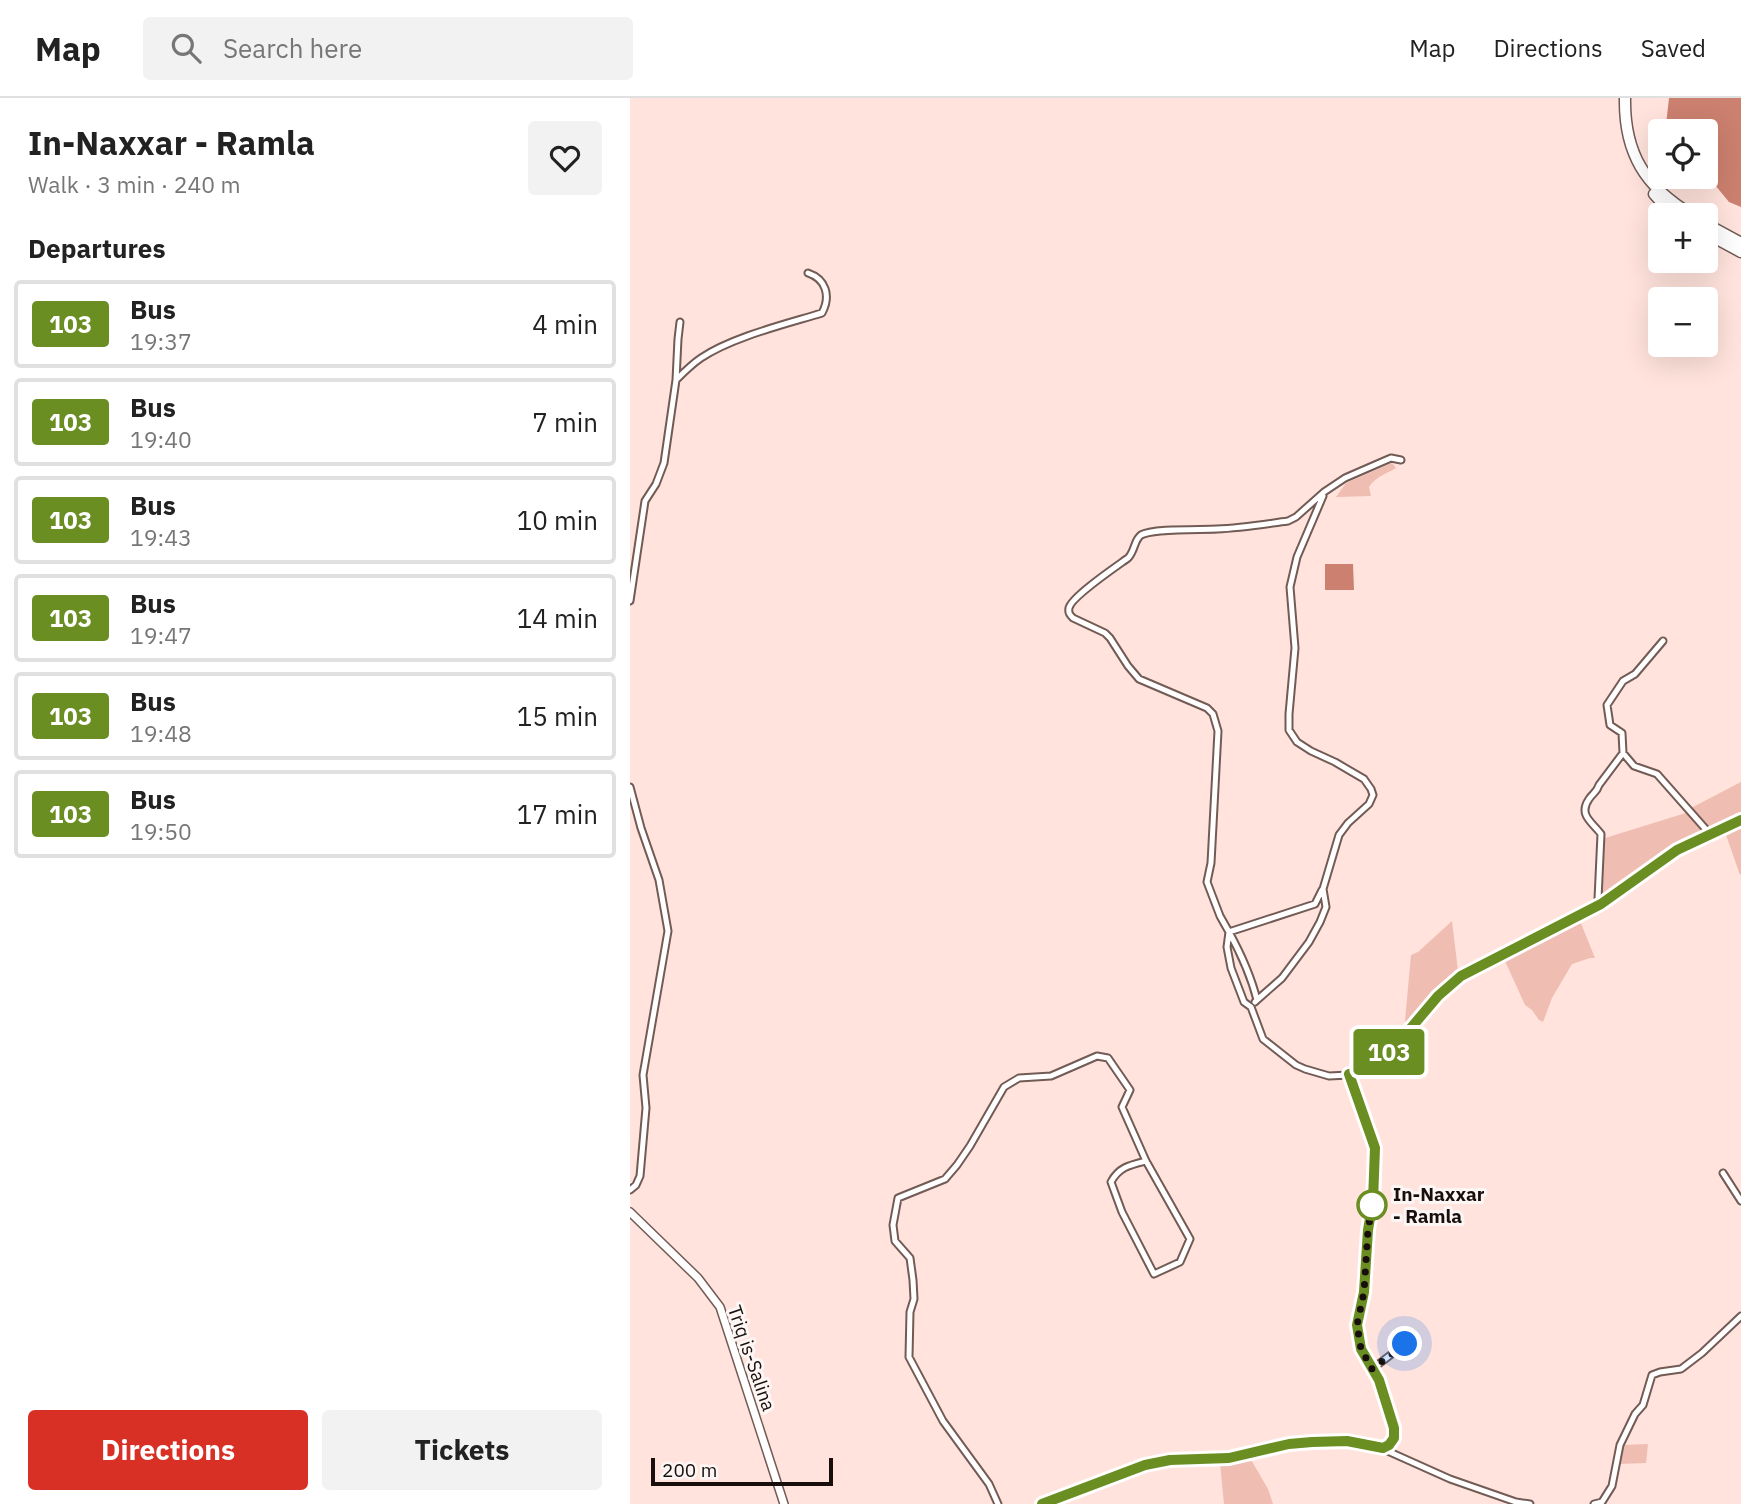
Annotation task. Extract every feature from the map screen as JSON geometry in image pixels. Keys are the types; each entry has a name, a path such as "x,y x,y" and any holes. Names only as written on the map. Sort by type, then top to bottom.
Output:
{"highway":[{"path":"1617,98 1624,141 1633,166 1662,203"},
{"path":"1625,98 1625,116 1632,150 1655,188 1673,203"},
{"path":"1718,230 1741,243"},
{"path":"1718,240 1741,253"}],"main road":[{"path":"1042,1504 1145,1465 1170,1460 1229,1458 1289,1444 1312,1442 1347,1441 1383,1448 1389,1445 1394,1438 1394,1428 1379,1380 1361,1349 1357,1325 1364,1292 1375,1148 1349,1074 1359,1071 1394,1048 1438,996 1461,976 1601,904 1677,850 1741,820"},
{"name":"Triq is-Salina","path":"630,1212 698,1278 719,1307 784,1504"}],"street":[{"path":"676,380 712,351 822,313 826,289 821,280 807,273"},
{"path":"630,601 645,501 656,484 664,463 676,380 680,322"},
{"path":"1257,1000 1242,956 1220,916 1207,882 1211,863 1218,731 1213,714 1207,708 1139,679 1110,638 1073,618 1069,608 1083,592 1133,553 1136,541 1143,534 1198,528 1215,530 1288,521 1345,478 1391,458 1401,460"},
{"path":"1229,932 1315,904 1323,889 1339,835 1369,804 1373,795 1364,779 1297,742 1289,730 1296,648 1290,587 1297,557 1324,492"},
{"path":"1663,641 1634,674 1623,681 1607,705 1610,725 1622,733 1623,753 1634,766 1657,774 1710,834"},
{"path":"1601,904 1598,899 1601,834 1584,815 1584,808 1623,753"},
{"path":"630,787 659,880 668,931 643,1075 646,1108 640,1176 630,1190"},
{"path":"1251,1007 1282,978 1309,942 1325,907 1323,889"},
{"path":"1229,932 1227,947 1231,968 1244,1002 1251,1007 1263,1039 1305,1069 1329,1076 1349,1074"},
{"path":"998,1504 989,1484 943,1421 909,1357 910,1312 914,1299 912,1269 910,1258 895,1241 893,1225 898,1198 945,1179 970,1146 1004,1087 1019,1078 1051,1076 1097,1056 1108,1058 1130,1090 1122,1107 1146,1161 1190,1239 1180,1262 1154,1273 1122,1212 1111,1182 1116,1173 1129,1165 1146,1161"},
{"path":"1723,1172 1741,1201"},
{"path":"1594,1504 1602,1502 1612,1486 1620,1445 1635,1414 1643,1405 1653,1375 1681,1369 1741,1316"},
{"path":"1372,1369 1405,1344"},
{"path":"1383,1448 1450,1479 1518,1503 1530,1504"}],"shaded area":[{"path":"1669,98 1741,98 1741,207 1729,202 1718,189 1718,119 1667,119"},
{"path":"1392,463 1396,468 1378,478 1369,487 1371,496 1336,497 1346,483"},
{"path":"1325,564 1353,564 1354,590 1325,590"},
{"path":"1741,782 1741,814 1708,829 1691,808"},
{"path":"1689,812 1703,831 1669,849 1599,899 1602,839"},
{"path":"1741,825 1741,874 1740,875 1725,832"},
{"path":"1452,921 1458,971 1436,989 1409,1025 1405,1021 1411,955 1418,952"},
{"path":"1580,921 1595,958 1572,964 1552,998 1543,1022 1525,1005 1505,961"},
{"path":"1648,1444 1646,1463 1618,1464 1624,1445"},
{"path":"1250,1458 1268,1489 1273,1504 1224,1504 1220,1463"}],"bus line":[{"name":"103","path":"1042,1504 1145,1465 1170,1460 1229,1458 1289,1444 1312,1442 1347,1441 1383,1448 1389,1445 1394,1438 1394,1428 1379,1380 1361,1349 1357,1325 1364,1292 1375,1148 1349,1074 1359,1071 1394,1048 1438,996 1461,976 1601,904 1677,850 1741,820"}],"place":[{"name":"In-Naxxar - Ramla","path":"1372,1205"}],"route":[{"path":"1372,1205 1373,1201 1368,1230 1364,1292 1357,1325 1361,1349 1372,1369 1405,1344"}]}
